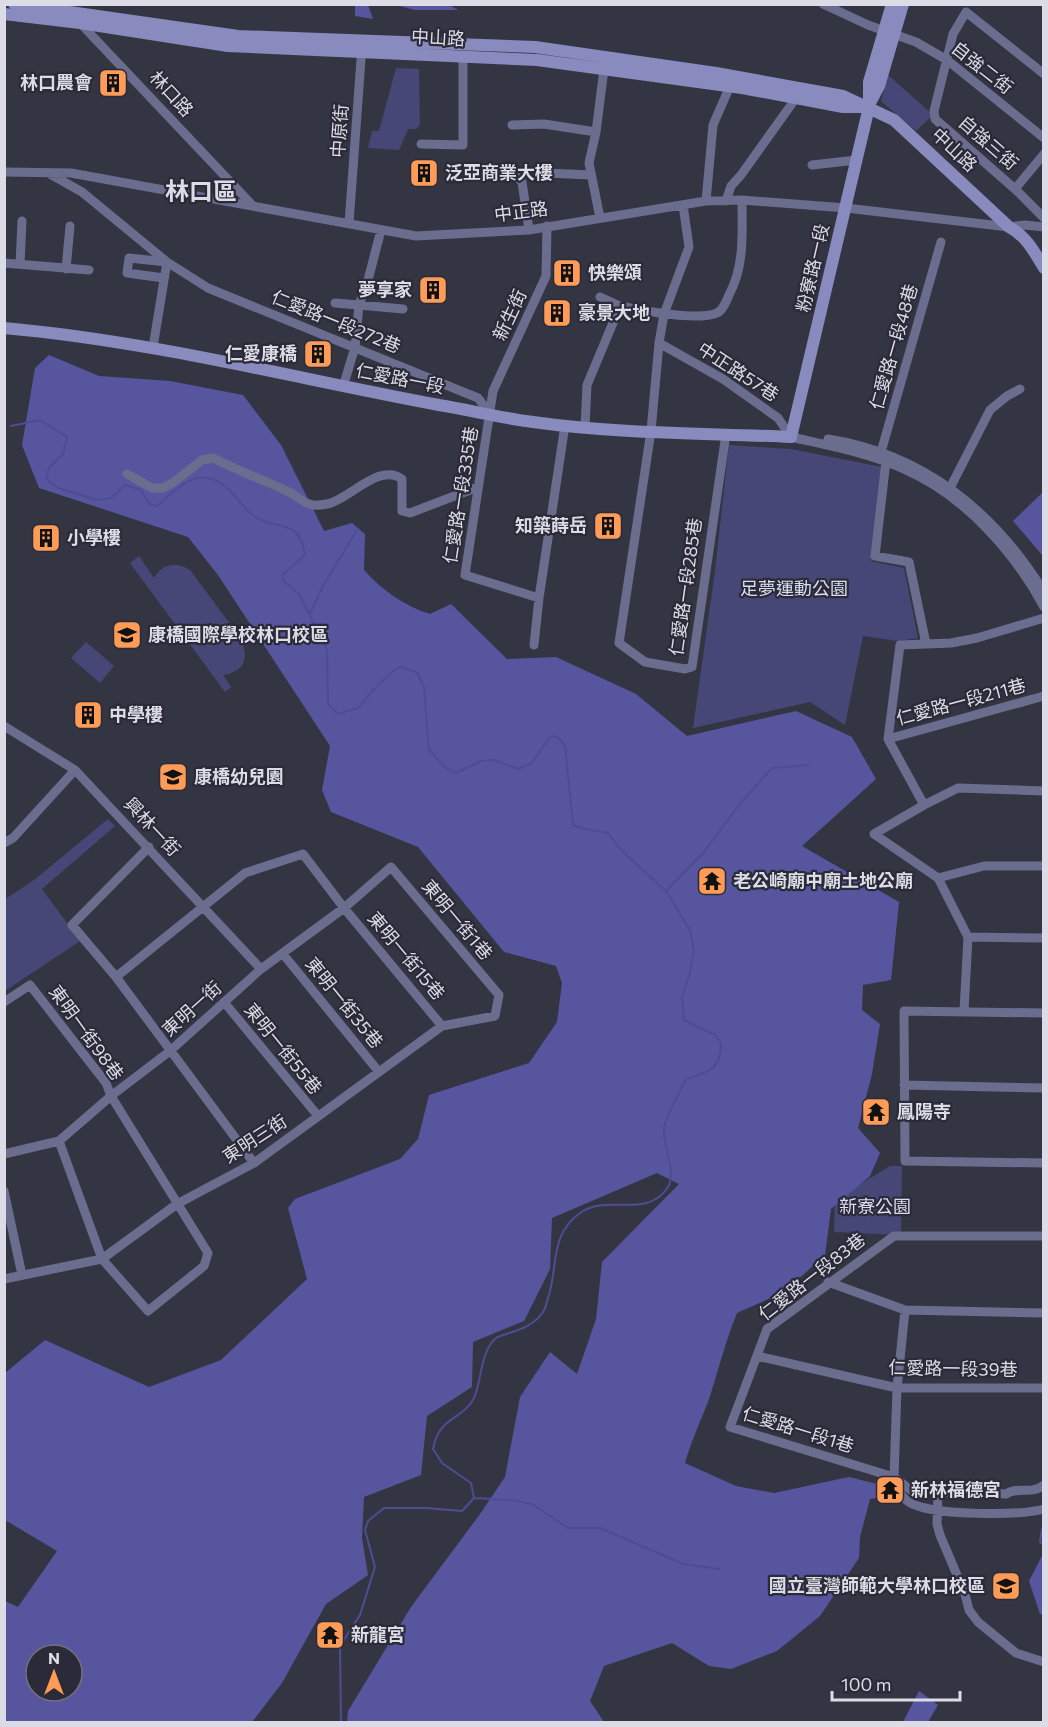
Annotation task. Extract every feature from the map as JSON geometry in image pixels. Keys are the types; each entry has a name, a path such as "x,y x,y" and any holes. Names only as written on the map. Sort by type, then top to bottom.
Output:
{"main road":[{"name":"中山路","path":"14,4 68,8 238,36 463,57 537,60 730,86 843,107 869,107"},
{"name":"粉寮路一段","path":"791,437 869,107 879,86 890,32 892,4"},
{"name":"粉寮路一段","path":"890,32 903,4"},
{"name":"林口路","path":"68,8 80,23"},
{"name":"中山路","path":"4,14 80,23 228,46 535,47 716,73 843,96 894,120 1009,227 1019,233 1028,242 1044,268"},
{"name":"仁愛路一段","path":"4,328 62,333 153,347 344,387 533,422 651,431 791,437"}],"street":[{"name":"自強二街","path":"823,4 916,42 947,60 1044,138"},
{"path":"947,60 953,34 966,12 1044,74"},
{"name":"林口路","path":"80,23 253,206"},
{"name":"中原街","path":"349,223 362,47"},
{"path":"421,144 463,145 463,57"},
{"name":"自強三街","path":"947,60 934,111 935,119 1015,189 1044,218"},
{"path":"600,218 589,163 596,132 604,69"},
{"path":"706,201 713,125 730,86"},
{"path":"726,201 730,186 741,175 796,98"},
{"path":"512,125 544,124 596,132"},
{"path":"1015,189 1044,154"},
{"path":"813,165 857,160"},
{"name":"中正路","path":"4,172 71,173 416,236 529,230 706,201 742,200 846,208 1009,227 1025,225 1044,227"},
{"name":"仁愛路一段272巷","path":"47,172 82,192 167,262 208,288 478,398 490,414"},
{"path":"546,173 591,175"},
{"path":"513,174 522,182 529,230"},
{"path":"600,297 620,306 664,314 713,314 721,310 737,280 742,252 742,200"},
{"path":"651,431 664,314 689,247 683,205"},
{"path":"20,264 22,221"},
{"path":"66,268 70,226"},
{"name":"新生街","path":"490,414 493,391 546,276 547,226"},
{"path":"344,387 355,346 359,305 381,230"},
{"name":"仁愛路一段48巷","path":"926,644 909,562 875,556 884,457 940,242"},
{"path":"153,347 167,262 129,258 127,273 164,278"},
{"path":"4,263 89,270"},
{"path":"336,303 403,309"},
{"path":"585,427 587,385 620,306"},
{"name":"中正路57巷","path":"659,343 723,379 778,418 791,437"},
{"path":"950,488 990,410 1020,389"},
{"name":"仁愛路一段335巷","path":"490,414 465,575 539,598"},
{"path":"534,645 565,425"},
{"name":"仁愛路一段285巷","path":"651,431 619,643 645,662 685,669 692,667 726,434"},
{"name":"仁愛路一段","path":"791,437 816,437 844,442 884,457 906,462 950,488 991,523 1012,546 1044,592"},
{"name":"仁愛路一段","path":"884,457 936,487 983,525 1017,564 1044,608"},
{"path":"127,474 152,488 163,488 202,460 213,458 290,493 310,505 330,504 366,482 385,475 398,476 402,479 402,511 410,513 478,487"},
{"name":"仁愛路一段211巷","path":"924,805 888,739 900,645 951,643 1044,618"},
{"name":"仁愛路一段211巷","path":"888,739 1044,696"},
{"name":"興林一街","path":"5,727 75,770 261,969"},
{"path":"4,843 13,838 75,770"},
{"path":"964,1011 968,937 938,878 874,834 958,788 1044,791"},
{"path":"149,847 72,925 116,977 254,1162"},
{"name":"東明一街15巷","path":"204,906 245,873 303,854 344,908 442,1026"},
{"path":"938,878 984,866 1044,866"},
{"name":"東明一街","path":"4,1154 59,1141 111,1096 170,1051 261,969 344,908 391,867"},
{"name":"東明一街1巷","path":"391,867 499,995"},
{"path":"116,977 204,906"},
{"path":"968,937 1044,938"},
{"name":"東明一街35巷","path":"283,954 379,1072"},
{"name":"東明一街98巷","path":"4,1002 30,985 106,1083 111,1096"},
{"name":"東明三街","path":"4,1280 102,1259 177,1204 254,1162 442,1026 495,1016 499,995"},
{"name":"東明一街55巷","path":"224,1002 318,1116"},
{"path":"1044,1013 904,1011 905,1161 1044,1163"},
{"path":"904,1085 1044,1088"},
{"path":"59,1141 102,1259 148,1311 204,1266 208,1253 111,1096"},
{"path":"4,1191 22,1275"},
{"name":"仁愛路一段83巷","path":"757,1356 767,1329 828,1282 894,1236 1044,1236"},
{"path":"828,1282 905,1310 1044,1313"},
{"path":"905,1310 897,1388 894,1477 897,1490 914,1505 938,1512 1006,1513 1044,1509"},
{"name":"仁愛路一段39巷","path":"757,1356 897,1388 1044,1388"},
{"name":"仁愛路一段1巷","path":"757,1356 729,1427 894,1477"},
{"path":"894,1477 912,1491 938,1493 1006,1494 1010,1491 1036,1490 1044,1485"},
{"path":"938,1493 937,1524 965,1594 969,1610 978,1622 1016,1653 1044,1662"}],"green space":[{"path":"396,68 419,69 420,125 416,129 408,129 399,150 368,148 372,131 379,131"},
{"path":"888,75 933,115 916,131 881,101"},
{"name":"足夢運動公園","path":"729,445 791,449 882,467 871,561 904,568 918,638 898,641 863,636 845,725 810,702 693,728 715,571"},
{"path":"139,556 154,578 157,573 170,565 180,565 190,570 239,636 244,650 244,662 237,670 223,675 231,687 225,692 130,563"},
{"path":"86,642 114,666 100,683 71,658"},
{"path":"108,819 115,826 42,889 80,941 5,991 4,900 34,880"},
{"name":"新寮公園","path":"890,1166 902,1166 901,1235 834,1232 835,1199"}],"shaded area":[{"path":"355,5 368,5 373,19 355,16"},
{"path":"396,5 449,5 458,10 415,10"},
{"path":"49,355 99,376 170,381 243,395 281,445 324,531 352,523 365,534 364,570 402,602 430,614 451,604 507,659 556,657 636,694 687,736 796,711 852,737 876,779 802,846 899,902 891,980 863,985 862,1010 880,1024 872,1074 858,1128 880,1153 870,1176 831,1209 825,1255 784,1292 737,1313 685,1463 736,1486 774,1493 849,1477 881,1485 876,1498 870,1499 860,1537 859,1558 820,1616 777,1651 731,1669 709,1666 672,1643 604,1666 590,1701 604,1722 347,1722 348,1711 411,1607 505,1477 520,1397 550,1352 577,1374 596,1319 602,1262 679,1184 657,1173 552,1218 550,1269 524,1321 473,1342 472,1387 427,1416 421,1475 364,1497 362,1538 368,1575 326,1604 282,1683 252,1722 5,1722 5,1601 18,1607 57,1551 5,1520 5,1373 45,1340 149,1387 221,1360 307,1279 288,1208 295,1199 400,1159 418,1139 429,1095 529,1063 557,1022 562,983 556,966 504,952 418,847 331,812 322,790 330,746 218,575 188,537 39,488 22,445 35,368"},
{"path":"1043,492 1043,556 1013,521"},
{"path":"1043,1554 1044,1615 1040,1614 1029,1581"},
{"path":"919,1691 938,1705 928,1722 903,1722"}],"waterway":[{"path":"11,426 40,420 67,437 63,454 49,468 46,479 58,488 97,500 111,498 125,485 141,490 149,504 157,506 187,482 193,479 209,478 224,485 254,516 262,521 286,527 298,535 305,555 283,574 283,580 299,594 327,650 328,704 338,714 358,708 373,690 400,667 417,672 424,687 429,750 446,768 456,773 481,761 494,760 518,769 532,763 549,738 556,736 565,745 573,825 608,833 621,850 666,891 690,930 694,951 682,997 684,1020 715,1035 721,1043 716,1064 707,1072 686,1079 667,1119 664,1136 671,1174 668,1187 659,1197 649,1202 591,1207 570,1222 559,1240 552,1283 543,1312 528,1326 497,1337 484,1358 474,1398 464,1411 440,1430 433,1449 442,1463 471,1483 474,1498 462,1511 384,1508 368,1521 365,1530 375,1567 360,1615 340,1646 341,1722"},
{"path":"310,614 324,584 357,530"},
{"path":"666,891 703,853 739,805 772,768 809,765"},
{"path":"474,1498 512,1500 532,1504 568,1528 600,1528 683,1564 719,1569"},
{"path":"1042,1529 1040,1542 1044,1545"}],"place":[{"name":"林口農會","path":"113,83"},
{"name":"泛亞商業大樓","path":"424,173"},
{"name":"快樂頌","path":"567,273"},
{"name":"夢享家","path":"433,290"},
{"name":"豪景大地","path":"557,313"},
{"name":"仁愛康橋","path":"318,354"},
{"name":"知築蒔岳","path":"608,526"},
{"name":"小學樓","path":"46,538"},
{"name":"康橋國際學校林口校區","path":"127,635"},
{"name":"中學樓","path":"88,715"},
{"name":"康橋幼兒園","path":"173,777"},
{"name":"老公崎廟中廟土地公廟","path":"712,881"},
{"name":"鳳陽寺","path":"876,1112"},
{"name":"新林福德宮","path":"890,1490"},
{"name":"國立臺灣師範大學林口校區","path":"1006,1586"},
{"name":"新龍宮","path":"330,1635"}],"district":[{"name":"林口區","path":"201,192"}]}
